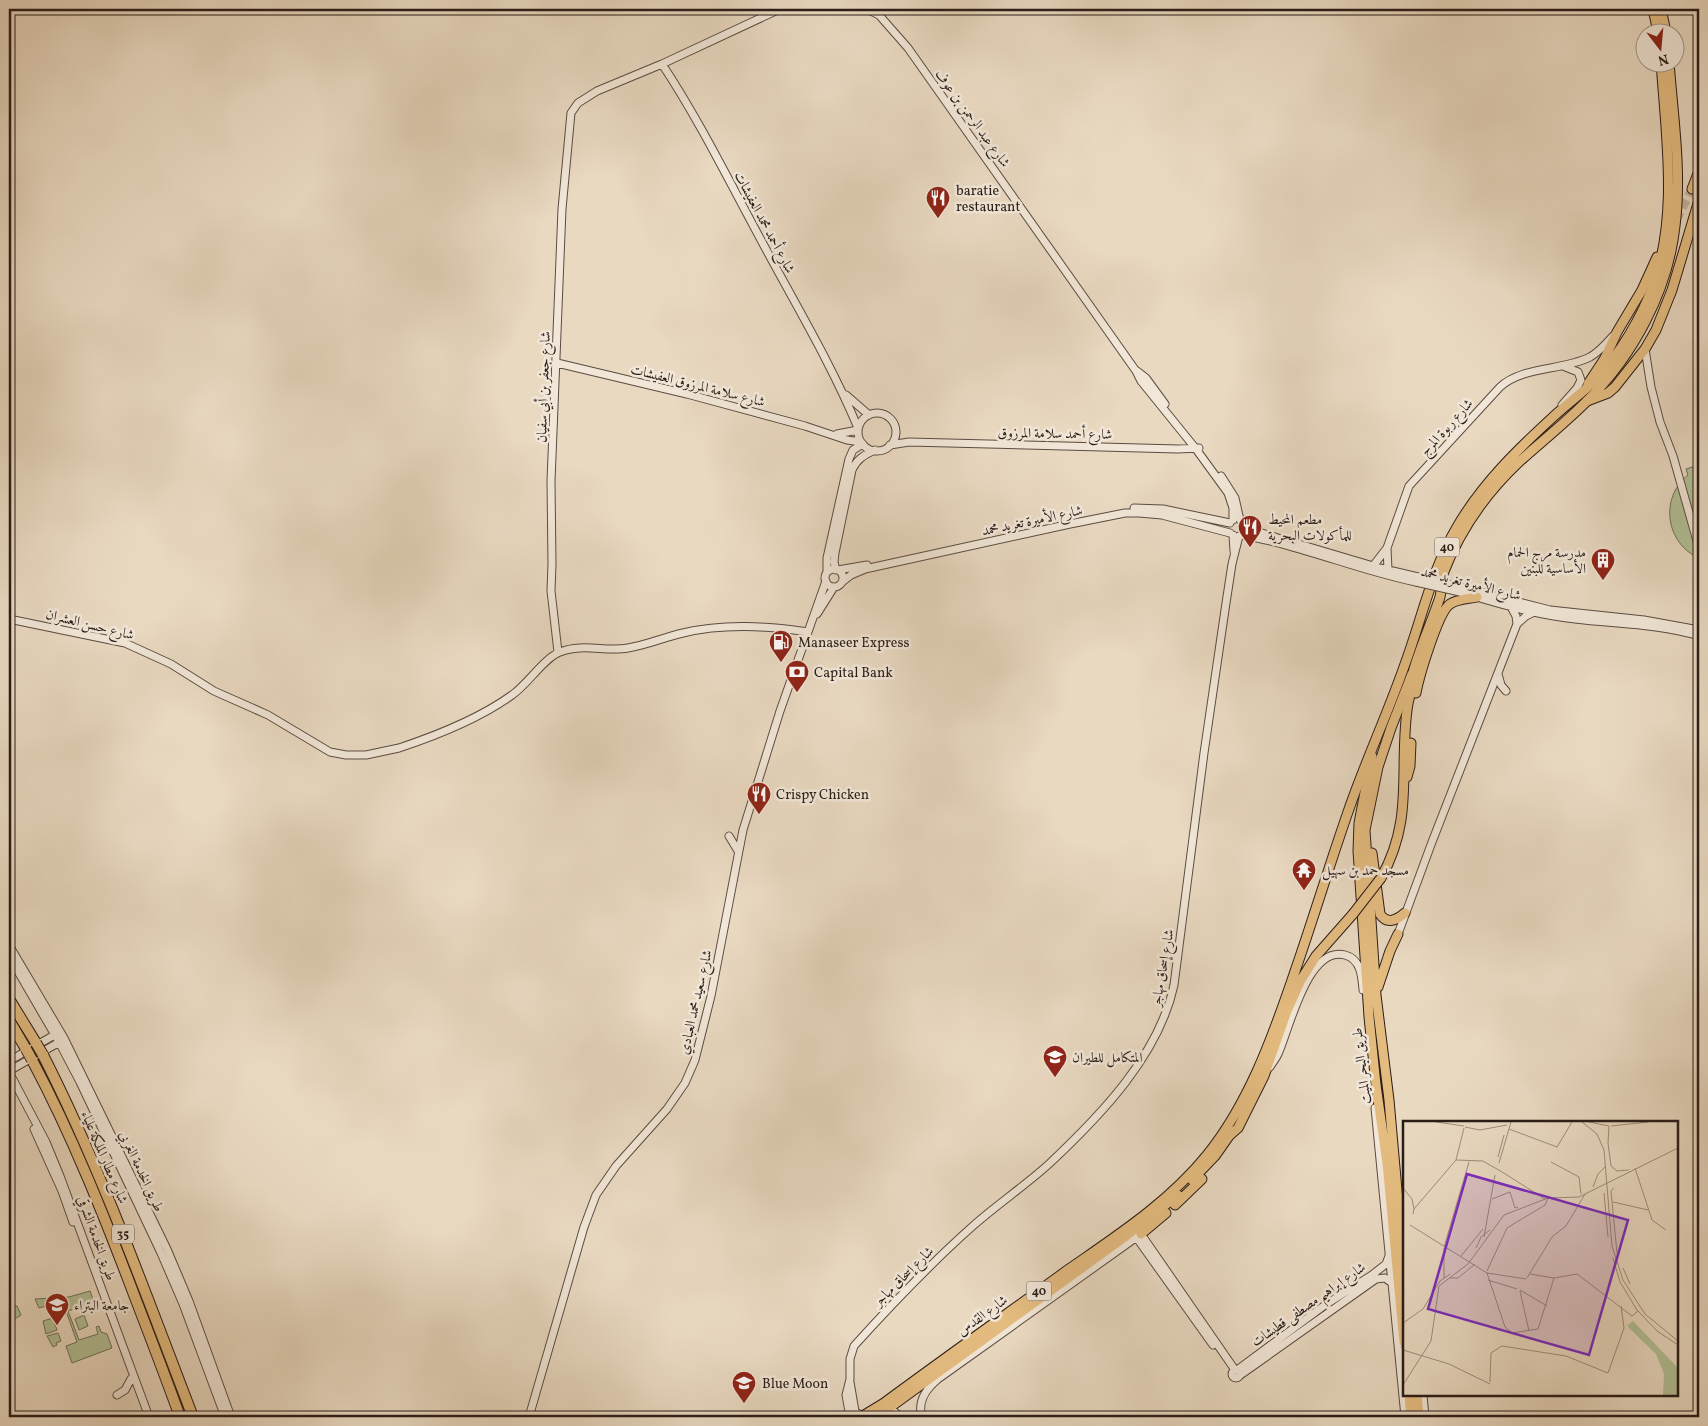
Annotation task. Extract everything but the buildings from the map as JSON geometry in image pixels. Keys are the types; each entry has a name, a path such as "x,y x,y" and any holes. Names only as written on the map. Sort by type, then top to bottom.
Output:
{"highway":[{"name":"شارع مطار الملكة علياء","path":"9,999 43,1054 65,1098 96,1169 193,1417"},
{"name":"شارع مطار الملكة علياء","path":"9,1020 58,1109 86,1172 180,1417"}],"main road":[{"path":"1653,9 1656,22"},
{"path":"1661,9 1664,22"},
{"name":"40","path":"1211,1155 1248,1091 1281,1012 1306,943 1350,805 1405,666 1436,571 1455,530 1479,494 1495,475 1554,416 1601,373 1633,329 1645,306 1663,253 1668,217 1668,150 1662,72"},
{"name":"40","path":"1211,1155 1238,1128 1264,1076 1287,1011 1301,980 1316,956 1353,914 1380,878 1390,861 1400,830 1405,782 1405,736 1413,671 1441,593 1442,577 1468,524 1506,475 1587,401 1616,368 1635,341 1654,302 1670,255 1675,228 1677,190 1670,72"},
{"path":"1692,189 1699,171"},
{"path":"1587,401 1608,393 1615,387 1656,330 1667,305 1699,200"},
{"path":"1587,386 1605,358 1617,332 1642,290 1657,257"},
{"path":"1405,782 1410,766 1412,715 1416,689 1439,623 1448,605 1476,597"},
{"path":"1403,1243 1389,1100 1376,995 1365,830 1378,767 1413,671"},
{"name":"طريق البحر الميت","path":"1373,748 1359,824 1358,851 1369,1017 1387,1164 1403,1332"},
{"path":"1368,818 1380,914 1389,921 1405,914"},
{"path":"1363,922 1372,930"},
{"path":"1376,995 1390,951 1398,934"},
{"path":"1138,1236 1171,1209 1199,1181 1236,1135 1238,1128"},
{"name":"شارع القدس","path":"873,1417 1147,1212 1172,1192 1211,1155"},
{"path":"1409,1396 1411,1417"},
{"path":"1417,1396 1419,1417"},
{"name":"شارع القدس","path":"861,1417 884,1409"}],"street":[{"path":"662,64 780,9"},
{"name":"شارع عبد الرحمن بن عوف","path":"868,9 879,15 908,48 1136,371 1141,381 1198,448 1228,493 1233,508 1234,521 1229,528 1236,535"},
{"name":"شارع جعفر بن أبي سفيان","path":"558,652 551,591 551,481 562,209 570,123 574,107 583,99 624,79 662,64"},
{"name":"شارع أحمد محمد العفيشات","path":"662,64 681,93 844,393 858,429"},
{"name":"شارع ربوة المرج","path":"1373,566 1387,548 1409,486 1500,387 1510,378 1562,366 1590,357 1599,351 1617,332"},
{"path":"1644,349 1660,422 1675,463 1699,548"},
{"name":"شارع سلامة المرزوق العفيشات","path":"557,364 687,394 862,443"},
{"path":"1554,416 1577,388 1581,380 1578,372 1562,366"},
{"name":"شارع أحمد محمد العفيشات","path":"844,393 869,415"},
{"path":"862,443 854,450 847,466 828,558 826,581 829,585 834,586 842,582 842,574 837,570 834,553 852,470 861,458 875,450 883,449 890,445 895,437 894,424 886,416 879,413 869,415 863,419 858,429 862,443 868,448 875,450"},
{"name":"شارع سلامة المرزوق العفيشات","path":"831,434 841,434 858,429"},
{"path":"896,432 909,442"},
{"name":"شارع أحمد سلامة المرزوق","path":"890,445 909,442 1198,448"},
{"name":"شارع الأميرة تغريد محمد","path":"837,570 1120,509 1164,509 1234,521"},
{"name":"شارع الأميرة تغريد محمد","path":"842,582 851,575 865,570 1120,514 1139,513 1162,515 1236,535 1286,545 1368,571 1417,579"},
{"path":"1234,521 1244,523 1246,528 1236,535"},
{"name":"شارع الأميرة تغريد محمد","path":"1246,528 1417,579 1557,612 1644,620 1699,630"},
{"name":"شارع إسحاق مهاجر","path":"861,1417 854,1409 850,1379 850,1359 854,1346 935,1260 1050,1163 1072,1142 1116,1094 1132,1073 1165,1017 1174,985 1204,752 1236,535"},
{"name":"شارع ربوة المرج","path":"1387,548 1388,570"},
{"path":"827,572 837,570"},
{"name":"شارع سعيد محمد العبادي","path":"529,1417 584,1227 596,1195 616,1166 671,1103 684,1083 695,1060 712,988 746,818 775,726 826,581"},
{"name":"شارع سعيد محمد العبادي","path":"811,623 834,586"},
{"name":"شارع الأميرة تغريد محمد","path":"1460,590 1476,597 1534,612 1574,619 1667,629 1699,636"},
{"path":"1510,605 1518,624"},
{"path":"1398,934 1518,624 1526,616 1534,612"},
{"name":"شارع حسن العشران","path":"9,619 125,643 171,664 214,690 268,714 330,752 346,755 387,752 456,726 492,708 514,694 558,652"},
{"path":"558,652 582,648 608,650 628,648 683,632 710,628 744,626 783,628 808,632"},
{"path":"1498,674 1500,682 1506,691"},
{"path":"729,836 738,851"},
{"name":"طريق الخدمة الغربي","path":"9,946 60,1037 174,1265 231,1417"},
{"path":"1264,1076 1278,1055 1298,998 1315,968 1332,956 1344,955 1356,961 1362,974 1405,1417"},
{"name":"طريق الخدمة الغربي","path":"9,956 60,1037 172,1277 225,1417"},
{"path":"9,1062 60,1037"},
{"path":"9,1072 60,1037"},
{"name":"طريق الخدمة الشرقي","path":"9,1072 46,1142 60,1176 149,1417"},
{"name":"طريق الخدمة الشرقي","path":"9,1082 36,1133 62,1191 145,1417"},
{"path":"922,1417 921,1404 924,1393 938,1379 1138,1236 1236,1372"},
{"name":"شارع إبراهيم مصطفى قطيشات","path":"1236,1372 1325,1305 1372,1275 1386,1264 1390,1256"},
{"name":"شارع إبراهيم مصطفى قطيشات","path":"1236,1372 1376,1279 1385,1278 1392,1283"},
{"name":"شارع إسحاق مهاجر","path":"850,1379 846,1395 850,1417"},
{"path":"117,1395 125,1390 130,1380"},
{"path":"1422,1396 1425,1417"},
{"path":"884,1409 901,1417"}],"green space":[{"path":"1699,465 1699,558 1679,542 1673,532 1670,508 1673,496 1679,485 1688,475 1686,469"},
{"path":"90,1291 94,1302 92,1303 94,1309 92,1310 89,1304 68,1311 79,1340 98,1334 96,1327 99,1326 101,1332 107,1334 112,1348 72,1363 66,1346 77,1342 66,1311 54,1314 51,1305 39,1308 35,1299 69,1297"},
{"path":"9,1306 17,1306 21,1315 13,1320 9,1320"},
{"path":"84,1315 88,1326 79,1330 75,1319"},
{"path":"53,1318 57,1330 46,1334 43,1321"},
{"path":"58,1333 61,1341 53,1347 47,1336"}],"tunnel":[{"path":"1676,220 1692,189"}],"place":[{"name":"baratie restaurant","path":"938,219"},
{"name":"مطعم المحيط للمأكولات البحرية","path":"1250,548"},
{"name":"مدرسة مرج الحمام الأساسية للبنين","path":"1603,581"},
{"name":"Manaseer Express","path":"781,663"},
{"name":"Capital Bank","path":"797,693"},
{"name":"Crispy Chicken","path":"759,815"},
{"name":"مسجد حمد بن سهيل","path":"1304,891"},
{"name":"المتكامل للطيران","path":"1055,1078"},
{"name":"جامعة البتراء","path":"57,1326"},
{"name":"Blue Moon","path":"744,1404"}]}
